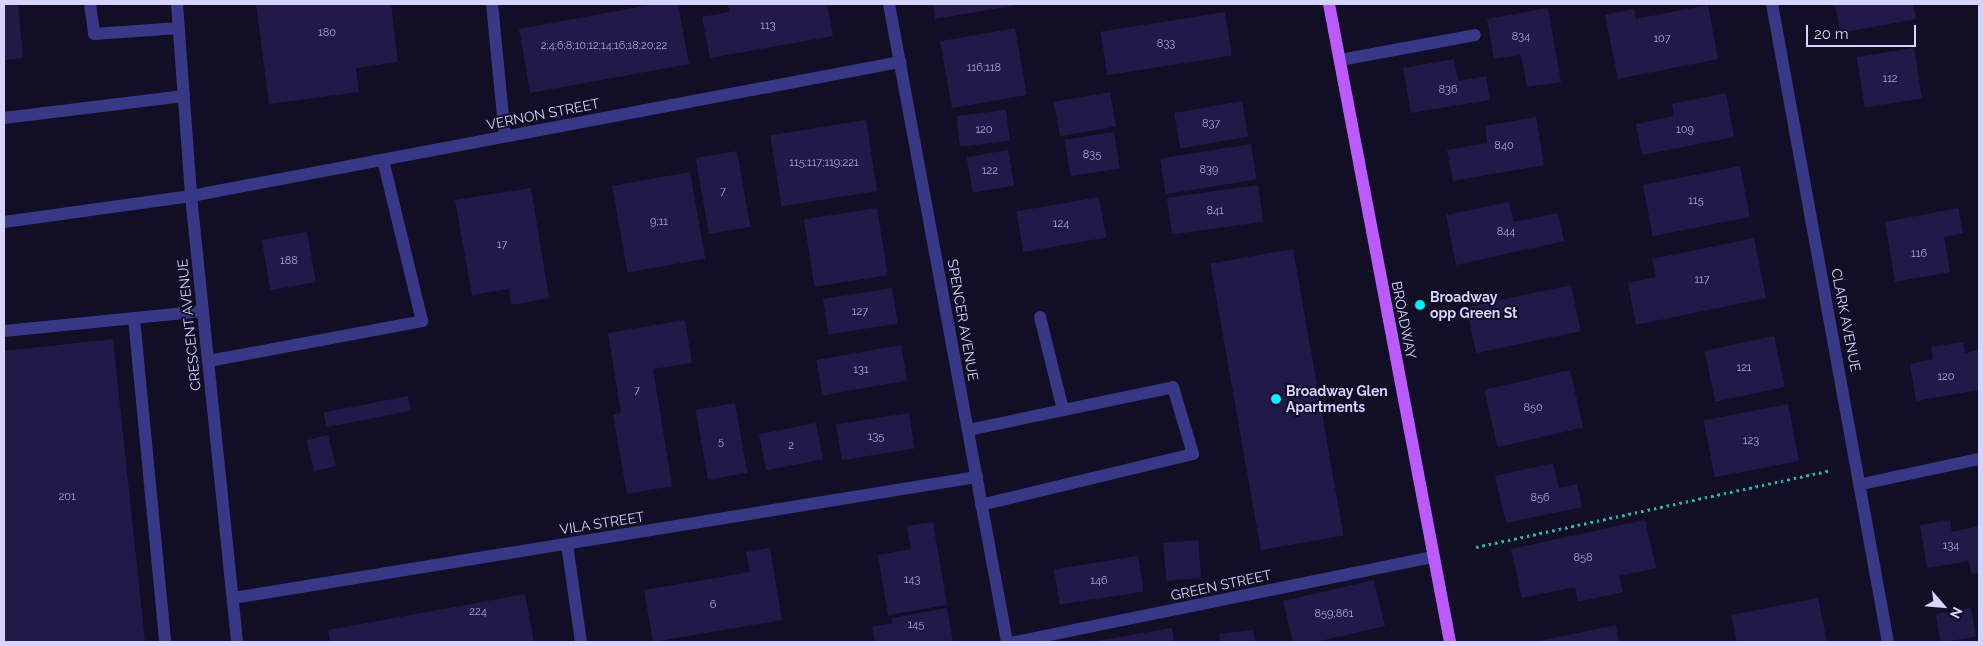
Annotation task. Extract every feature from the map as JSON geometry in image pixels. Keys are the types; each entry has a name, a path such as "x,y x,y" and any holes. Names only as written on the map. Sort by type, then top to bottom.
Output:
{"main road":[{"name":"BROADWAY","path":"1329,4 1450,642"}],"street":[{"path":"90,4 94,34 179,28"},
{"name":"CRESCENT AVENUE","path":"177,4 191,196 237,642"},
{"path":"492,4 505,136"},
{"name":"SPENCER AVENUE","path":"889,4 1007,642"},
{"name":"CLARK AVENUE","path":"1772,4 1862,484 1888,642"},
{"path":"1340,60 1475,35"},
{"name":"VERNON STREET","path":"4,222 191,196 900,62"},
{"path":"4,118 184,96"},
{"path":"209,362 422,321 383,160"},
{"path":"4,331 203,311"},
{"path":"1040,317 1063,410"},
{"path":"134,318 165,642"},
{"path":"968,430 1173,387 1193,454 981,505"},
{"path":"1862,484 1979,459"},
{"name":"VILA STREET","path":"233,598 977,477"},
{"path":"567,544 581,642"},
{"name":"GREEN STREET","path":"1015,642 1434,557"}],"path":[{"path":"1476,547 1858,464"}],"building":[{"path":"4,4 18,4 23,58 4,60"},
{"path":"256,4 391,4 398,62 356,68 359,92 269,104"},
{"path":"655,4 678,4 689,64 530,93 519,29"},
{"path":"728,4 827,4 833,36 710,58 702,17 729,12"},
{"path":"933,4 1017,4 1017,5 935,19"},
{"path":"1835,4 1913,4 1916,19 1840,33"},
{"path":"1708,5 1718,59 1618,79 1605,15 1634,9 1636,19"},
{"path":"1548,8 1561,82 1527,87 1521,55 1494,59 1487,19"},
{"path":"1225,12 1232,55 1107,75 1101,32"},
{"path":"1015,28 1027,95 952,108 940,41"},
{"path":"1914,48 1922,98 1865,107 1857,57"},
{"path":"1454,59 1458,81 1486,76 1490,100 1411,113 1403,68"},
{"path":"1110,92 1116,126 1060,136 1054,102"},
{"path":"1726,93 1734,137 1642,155 1636,124 1674,116 1672,104"},
{"path":"1242,101 1248,136 1180,148 1174,113"},
{"path":"1006,110 1010,141 960,147 956,116"},
{"path":"1536,117 1544,165 1453,181 1447,150 1487,143 1485,126"},
{"path":"866,120 877,191 781,206 770,135"},
{"path":"1114,132 1120,169 1070,176 1065,140"},
{"path":"1251,144 1257,180 1166,194 1160,158"},
{"path":"1008,150 1014,185 973,193 967,157"},
{"path":"737,151 750,227 709,234 696,158"},
{"path":"1740,166 1750,217 1653,236 1643,185"},
{"path":"690,172 705,259 627,272 612,186"},
{"path":"1258,185 1263,222 1172,234 1167,198"},
{"path":"531,188 549,298 511,305 509,289 472,295 455,200"},
{"path":"1099,197 1106,237 1023,252 1016,212"},
{"path":"1509,202 1514,222 1558,213 1564,241 1456,265 1446,215"},
{"path":"877,208 888,275 815,287 804,220"},
{"path":"1958,208 1963,233 1944,237 1950,272 1895,282 1885,222"},
{"path":"307,232 316,282 271,290 262,240"},
{"path":"1754,238 1766,298 1636,325 1628,283 1656,277 1652,259"},
{"name":"Broadway Glen Apartments","path":"1293,249 1344,536 1261,550 1210,264"},
{"path":"1571,285 1581,331 1476,353 1466,307"},
{"path":"892,288 898,324 828,335 823,299"},
{"path":"685,320 692,363 653,369 672,486 627,494 613,415 621,413 608,333"},
{"path":"1774,336 1785,387 1715,402 1705,351"},
{"path":"113,339 145,642 4,642 4,351"},
{"path":"1963,342 1965,353 1979,350 1979,390 1916,401 1910,364 1933,359 1931,347"},
{"path":"901,345 907,380 823,395 816,360"},
{"path":"1570,370 1583,427 1498,447 1484,390"},
{"path":"408,396 411,411 326,427 324,412"},
{"path":"735,403 747,473 708,480 696,410"},
{"path":"1788,404 1799,461 1715,477 1704,420"},
{"path":"909,413 915,449 842,460 836,425"},
{"path":"816,423 823,459 766,470 759,434"},
{"path":"328,435 336,466 314,471 307,440"},
{"path":"1553,463 1559,488 1577,484 1582,507 1506,523 1495,476"},
{"path":"1645,520 1656,568 1619,576 1623,592 1578,602 1575,587 1522,598 1511,549"},
{"path":"1950,520 1952,532 1979,526 1979,573 1971,574 1969,561 1927,568 1920,525"},
{"path":"933,522 947,605 888,615 878,555 911,549 907,526"},
{"path":"1198,540 1201,578 1166,581 1163,543"},
{"path":"770,548 782,620 653,642 644,590 750,572 746,552"},
{"path":"1138,556 1144,592 1060,605 1054,569"},
{"path":"1374,580 1385,626 1316,642 1293,642 1283,601"},
{"path":"525,594 534,642 330,642 328,630"},
{"path":"1818,598 1827,642 1737,642 1731,615"},
{"path":"947,608 953,642 875,642 872,627 892,623 892,618"},
{"path":"1971,608 1976,637 1940,642 1936,614"},
{"path":"1616,625 1619,642 1539,642 1539,641"},
{"path":"1172,628 1174,642 1096,642 1096,641"},
{"path":"1253,630 1255,642 1220,642 1219,634"}],"place":[{"name":"Broadway opp Green St","path":"1420,305"},
{"name":"Broadway Glen Apartments","path":"1276,399"}]}
